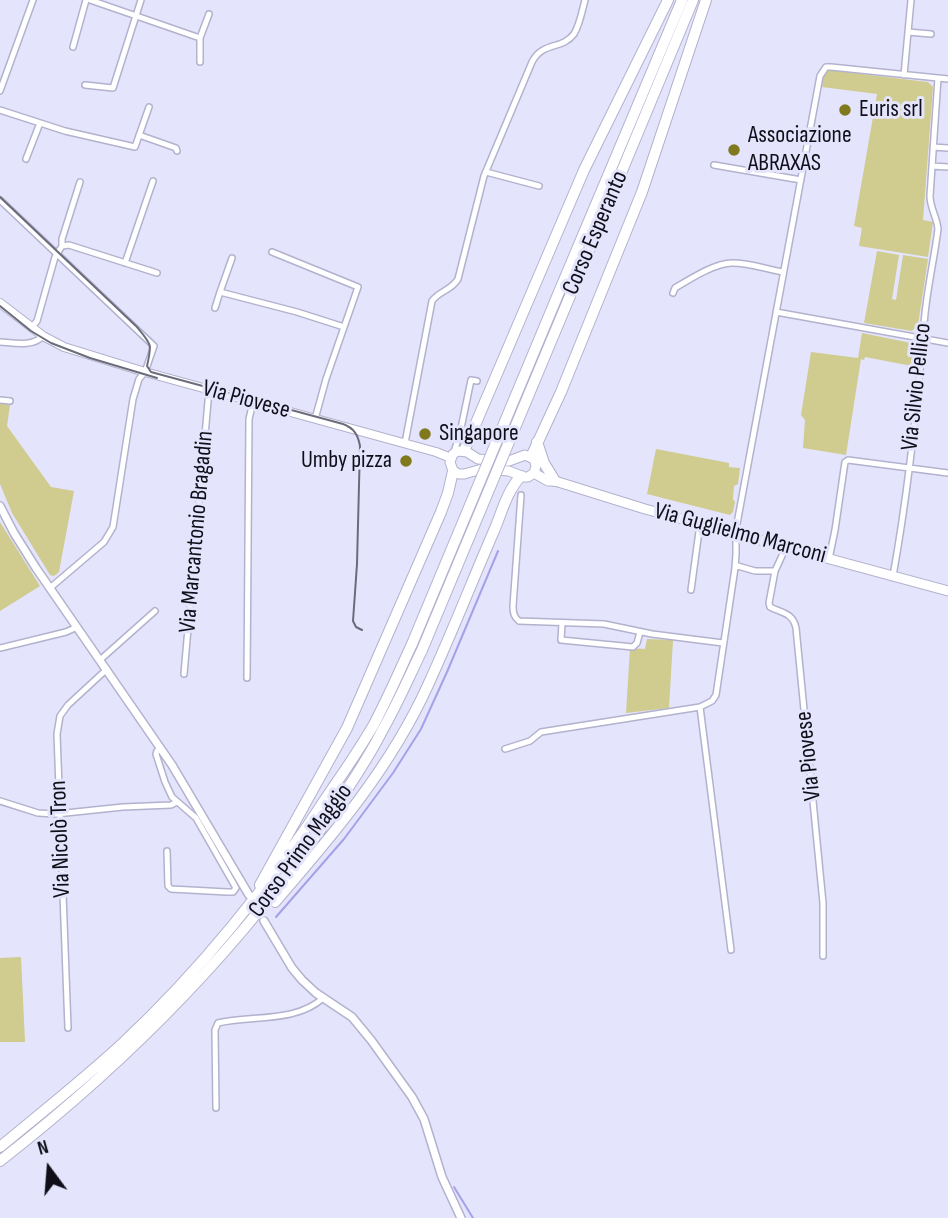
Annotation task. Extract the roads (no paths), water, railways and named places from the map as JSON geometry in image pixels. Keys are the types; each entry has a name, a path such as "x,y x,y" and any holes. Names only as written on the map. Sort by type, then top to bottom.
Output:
{"highway":[{"path":"456,454 584,170 668,0"},
{"name":"Corso Esperanto","path":"565,294 682,0"},
{"name":"Corso Esperanto","path":"493,464 693,0"},
{"path":"531,457 561,392 642,192 706,0"},
{"path":"537,442 544,463 555,481"},
{"name":"Corso Primo Maggio","path":"0,1161 89,1089 173,1009 290,853 378,728 493,464"},
{"path":"216,954 260,884 347,728 441,512 453,471"},
{"path":"216,954 258,921 315,855 392,753 428,686 509,491 521,476"},
{"name":"Corso Primo Maggio","path":"0,1147 82,1079 216,954"}],"main road":[{"name":"Via Piovese","path":"0,303 43,337 64,347 145,372 405,443 482,459 509,461 521,456 531,457"},
{"path":"456,454 450,462 453,471 459,474 482,469 509,471 528,477 536,466 531,457"},
{"name":"Via Guglielmo Marconi","path":"534,472 548,481 948,591"}],"street":[{"path":"0,91 33,0"},
{"path":"73,47 88,0 200,38"},
{"path":"85,85 113,88 141,0"},
{"path":"405,443 432,301 458,279 486,172 536,54 565,42 572,36 585,0"},
{"path":"904,75 911,0"},
{"path":"200,62 200,38 209,14"},
{"path":"908,32 931,34"},
{"path":"505,749 530,741 541,732 700,707 712,701 716,695 735,568 735,533 822,71 826,67 948,79"},
{"name":"Via Silvio Pellico","path":"893,576 909,467 926,305 938,229 930,204 938,78"},
{"path":"0,110 65,131 135,146 149,107"},
{"path":"26,159 40,123"},
{"path":"139,135 176,148 177,151"},
{"path":"933,147 948,148"},
{"path":"714,165 801,180"},
{"path":"932,166 948,167"},
{"path":"486,172 540,186"},
{"path":"125,263 153,181"},
{"path":"31,328 37,321 80,182"},
{"path":"0,200 154,346 133,399 111,534 50,588"},
{"path":"62,246 69,245 157,274"},
{"path":"272,252 358,286 314,419"},
{"path":"215,308 232,258"},
{"path":"673,293 675,288 687,281 730,263 783,272"},
{"path":"220,292 344,327"},
{"path":"776,312 948,343"},
{"path":"0,342 30,343 43,337"},
{"path":"456,454 471,380 477,381"},
{"name":"Via Marcantonio Bragadin","path":"184,674 209,390"},
{"path":"0,400 10,401"},
{"path":"247,678 249,419 253,402"},
{"path":"829,559 845,462 848,460 948,473"},
{"path":"521,495 513,614 519,621 604,624 640,632 723,643"},
{"path":"0,506 36,568 161,749 249,895"},
{"path":"691,590 700,524"},
{"name":"Via Piovese","path":"786,547 775,571 769,598 770,607 788,614 795,622 796,628 823,903 823,956"},
{"path":"735,568 743,566 755,571 775,571"},
{"path":"100,660 155,611"},
{"path":"562,623 561,640 633,647 640,632"},
{"path":"0,648 78,627"},
{"name":"Via Nicolò Tron","path":"68,1028 57,734 61,716 68,705 107,669"},
{"path":"700,707 731,950"},
{"path":"161,749 156,754 172,797 196,818 236,888 233,892 171,889 168,886 167,851"},
{"path":"0,801 38,813 60,814 172,805 177,802"},
{"path":"264,920 302,980 359,1025 412,1097 424,1119 442,1177 461,1218"},
{"path":"216,1108 215,1030 218,1023 293,1013 323,998"}],"waterway":[{"path":"276,917 344,839 393,773 421,729 498,551"},
{"path":"454,1187 473,1218"}],"tram line":[{"path":"0,197 137,327 149,345 147,366 151,372 343,424 355,432 360,446 353,621 356,627 362,630"},
{"path":"0,306 51,343 157,378"}],"place":[{"name":"Euris srl","path":"845,110"},
{"name":"Associazione ABRAXAS","path":"734,150"},
{"name":"Singapore","path":"425,434"},
{"name":"Umby pizza","path":"406,461"}]}
